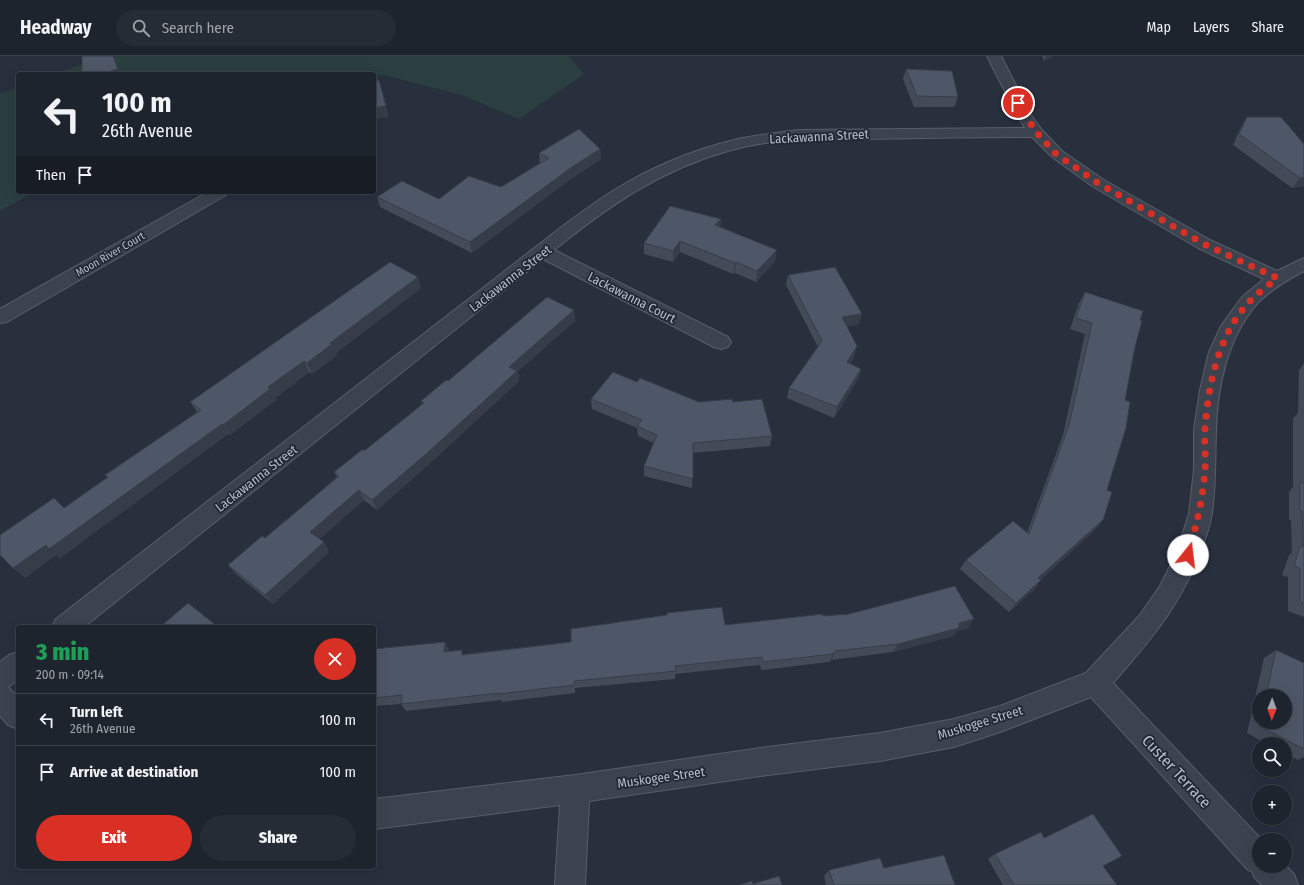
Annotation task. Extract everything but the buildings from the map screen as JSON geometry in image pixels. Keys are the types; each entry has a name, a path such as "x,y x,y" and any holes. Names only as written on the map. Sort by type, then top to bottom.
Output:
{"street":[{"path":"994,56 1024,115 1036,132 1056,154 1098,183 1204,244 1277,278"},
{"name":"Lackawanna Street","path":"69,625 543,252 574,226 620,193 650,176 681,162 726,147 760,140 798,135 1036,132"},
{"name":"Moon River Court","path":"0,317 216,194"},
{"name":"Lackawanna Court","path":"543,252 721,342"},
{"name":"Muskogee Street","path":"376,814 575,789 768,761 880,747 954,733 1000,719 1095,683 1149,623 1169,594 1188,555 1200,514 1205,469 1205,430 1210,390 1219,352 1231,326 1249,301 1277,278 1304,264"},
{"path":"0,678 16,666"},
{"name":"Custer Terrace","path":"1095,683 1252,851"},
{"path":"0,697 16,714"},
{"path":"570,885 575,789"},
{"path":"1272,873 1283,885"}],"shaded area":[{"path":"112,56 568,56 584,74 519,119 462,95 383,75 376,76 376,72 60,72 90,61"},
{"path":"16,88 16,194 31,194 0,211 0,94"}],"route":[{"path":"1018,103 1024,115 1036,132 1056,154 1098,183 1204,244 1277,278 1249,301 1231,326 1219,352 1210,390 1205,430 1205,469 1200,514 1188,555"}]}
